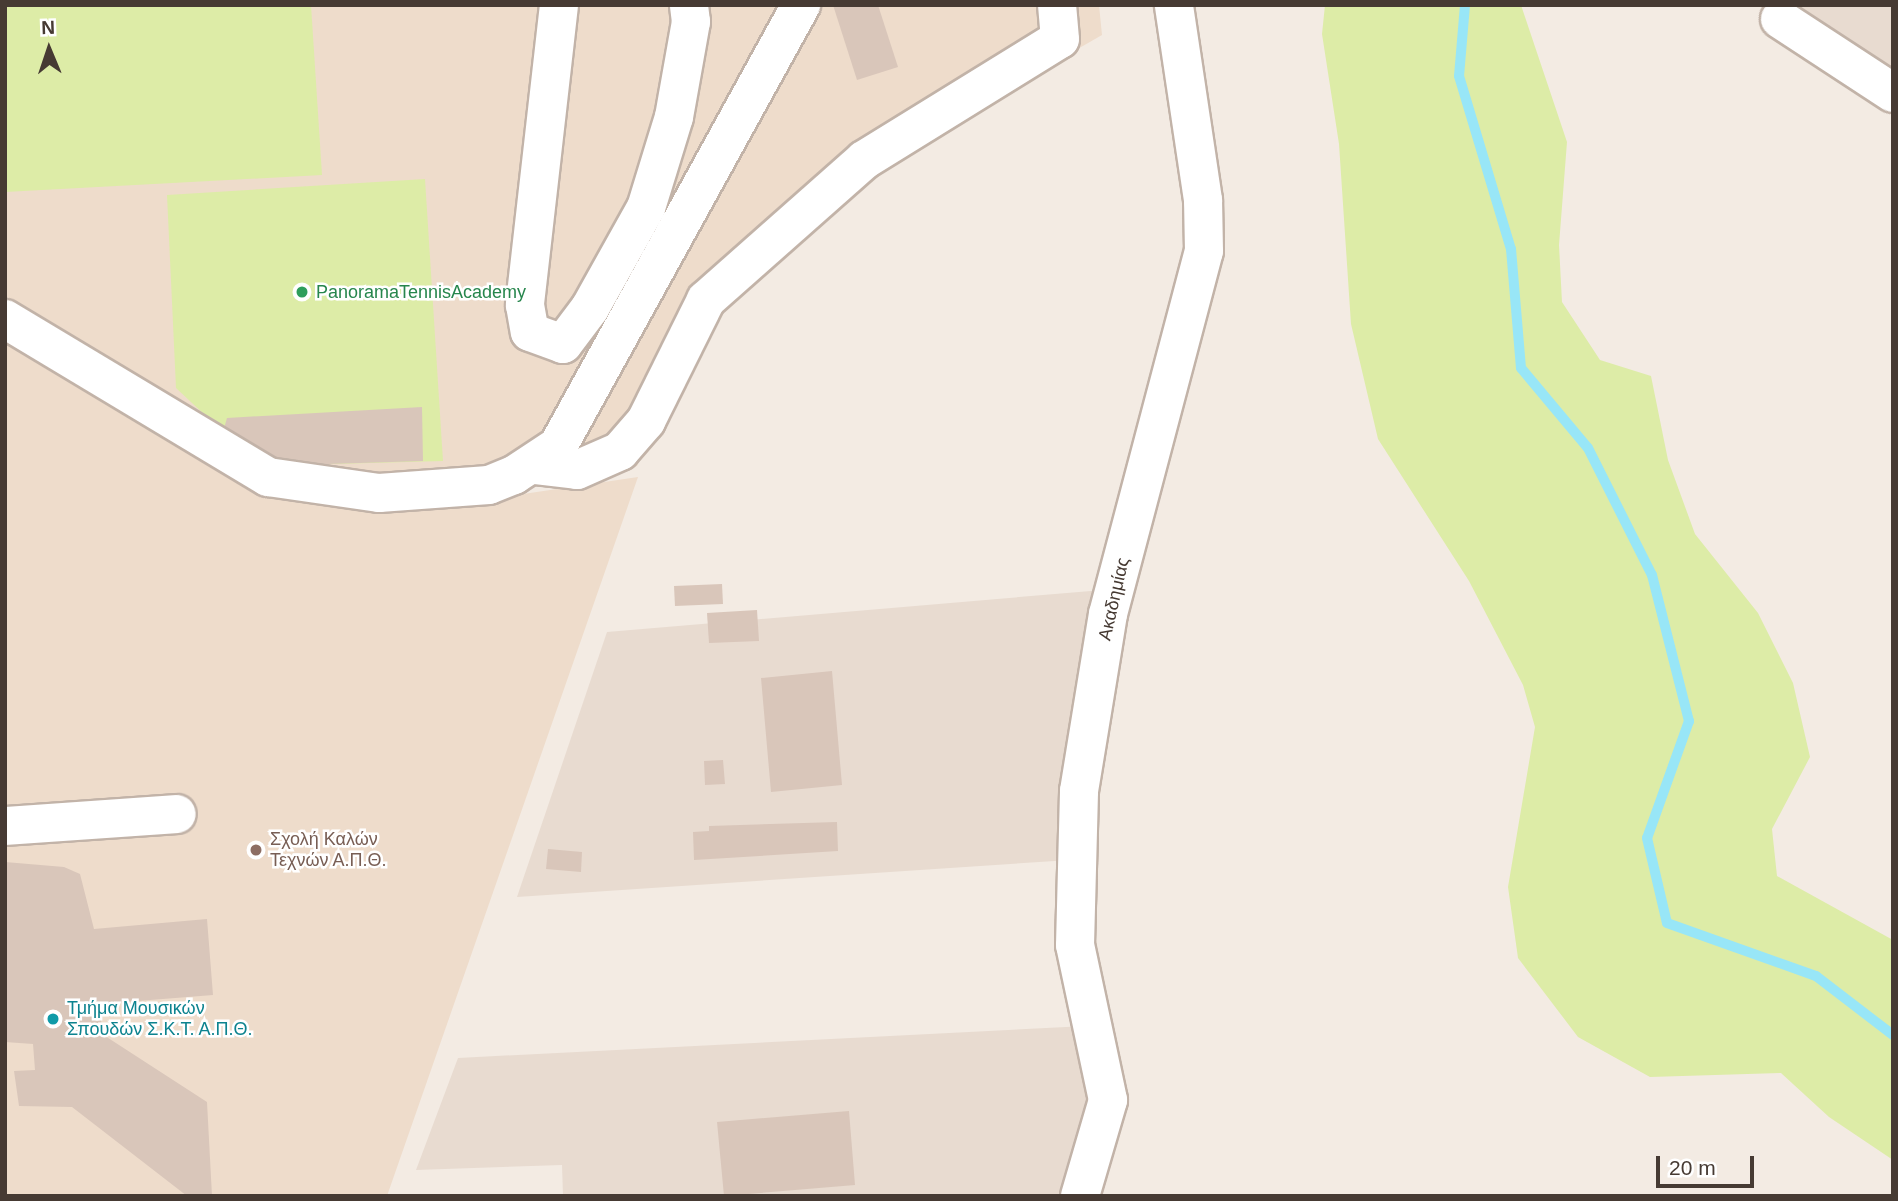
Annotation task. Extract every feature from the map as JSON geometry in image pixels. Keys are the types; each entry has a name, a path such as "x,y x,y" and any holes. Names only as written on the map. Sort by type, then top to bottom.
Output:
{"street":[{"path":"559,5 525,305 530,332 563,344 590,308 646,208 674,117 689,5"},
{"path":"5,319 252,470 285,482 379,493 437,492 489,485 534,466 558,446 800,5"},
{"path":"534,466 577,470 620,450 646,421 706,300 864,160 1060,39 1057,5"},
{"name":"Ακαδημίας","path":"1080,1196 1108,1100 1075,945 1079,791 1108,614 1204,251 1202,200 1174,5"},
{"path":"1780,19 1893,93"},
{"path":"5,826 177,814"}],"shaded area":[{"path":"5,5 1099,5 1102,35 866,171 717,303 637,466 577,479 379,480 291,471 5,296"},
{"path":"1794,5 1893,5 1893,72"},
{"name":"Σχολή Καλών Τεχνών Α.Π.Θ.","path":"5,337 253,487 503,497 638,477 387,1196 5,1196"},
{"path":"1103,590 1070,860 517,897 607,632"},
{"path":"1086,1026 1096,1075 1072,1196 563,1196 562,1165 416,1170 458,1058"}],"green space":[{"path":"5,5 311,5 322,175 5,192"},
{"path":"1325,5 1521,5 1567,142 1559,245 1562,302 1600,360 1651,376 1668,460 1695,534 1758,613 1793,683 1810,757 1772,829 1777,876 1893,940 1893,1160 1829,1117 1781,1073 1650,1077 1578,1037 1518,958 1508,887 1535,727 1523,685 1469,581 1378,439 1351,324 1339,144 1322,34"},
{"name":"PanoramaTennisAcademy","path":"425,179 443,461 297,465 223,432 176,388 167,195"}],"building":[{"path":"833,5 878,5 898,67 857,80"},
{"path":"422,407 423,461 297,465 257,456 223,432 227,418"},
{"path":"722,584 723,604 675,606 674,586"},
{"path":"757,610 759,641 709,643 707,613"},
{"path":"832,671 842,785 771,792 761,678"},
{"path":"723,760 725,784 705,785 704,761"},
{"path":"837,822 838,851 694,860 693,832 709,831 709,826"},
{"path":"548,849 582,852 581,872 546,869"},
{"name":"Τμήμα Μουσικών Σπουδών Σ.Κ.Τ. Α.Π.Θ.","path":"5,862 64,867 80,874 94,929 207,919 213,995 100,1004 102,1034 207,1102 212,1196 187,1196 72,1107 19,1106 14,1071 35,1070 33,1044 5,1042"},
{"path":"849,1111 855,1185 724,1196 717,1122"}],"waterway":[{"path":"1465,5 1459,76 1511,249 1521,368 1588,448 1652,575 1689,721 1647,838 1667,923 1816,976 1893,1035"}],"place":[{"name":"PanoramaTennisAcademy","path":"302,292"},
{"name":"Σχολή Καλών Τεχνών Α.Π.Θ.","path":"256,850"},
{"name":"Τμήμα Μουσικών Σπουδών Σ.Κ.Τ. Α.Π.Θ.","path":"53,1019"}]}
